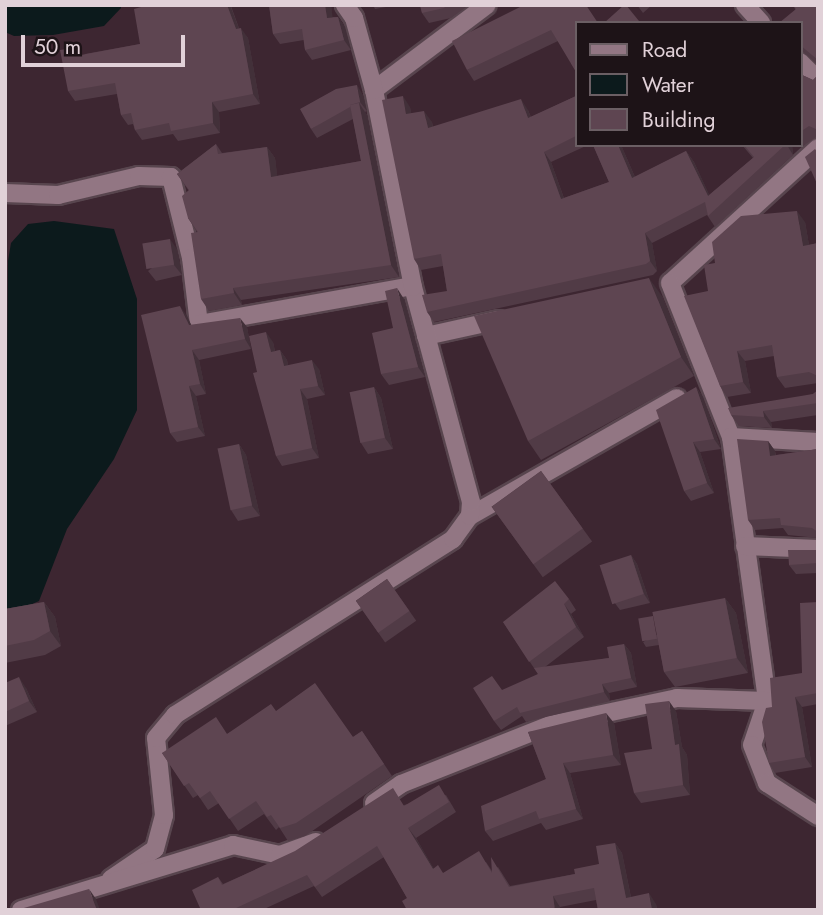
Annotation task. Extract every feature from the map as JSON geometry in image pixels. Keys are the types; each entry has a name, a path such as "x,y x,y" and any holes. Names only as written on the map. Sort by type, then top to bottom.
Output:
{"street":[{"path":"345,5 354,18 374,90 412,286 471,502 471,516"},
{"path":"374,90 487,5"},
{"path":"745,5 759,21"},
{"path":"802,64 818,80"},
{"path":"818,148 664,284 731,437 767,701 752,745 767,783 818,816"},
{"path":"5,193 58,195 139,176 172,177 191,258 199,324 412,286"},
{"path":"426,336 521,315"},
{"path":"111,880 155,849 164,815 156,738 175,715 453,539 471,516 708,382"},
{"path":"717,410 742,406"},
{"path":"731,437 818,442"},
{"path":"745,546 818,549"},
{"path":"362,811 401,784 550,725 677,698 767,701"},
{"path":"21,910 111,880 233,845 280,855 310,846 331,832"}],"water":[{"path":"5,5 121,5 121,8 104,26 53,35 14,36 5,32"},
{"path":"54,221 114,229 137,299 137,410 114,459 67,529 39,601 5,616 8,261 11,243 28,224"}],"building":[{"path":"148,5 227,5 236,29 241,28 253,94 212,102 213,123 171,131 169,123 135,130 131,113 121,115 115,83 68,91 60,50 80,47 81,55 140,44 134,9"},
{"path":"269,5 325,5 327,18 338,17 344,40 305,50 302,29 273,34"},
{"path":"420,5 447,5 422,13"},
{"path":"524,5 586,5 597,21 574,21 574,69 551,30 467,70 452,41"},
{"path":"626,5 639,21 606,21"},
{"path":"793,5 818,5 818,60 802,47 802,21 781,21 796,9"},
{"path":"802,75 813,80 818,75 818,130 809,126 802,131"},
{"path":"357,85 360,102 350,105 311,129 300,109 336,89"},
{"path":"403,96 406,114 424,111 428,128 521,99 528,118 574,97 574,137 544,152 561,199 609,182 594,147 619,147 632,178 686,151 708,196 754,157 746,147 783,147 708,216 705,202 645,233 650,261 646,264 427,312 422,295 447,291 441,254 414,259 382,100"},
{"path":"359,103 391,265 233,288 234,293 201,299 191,233 198,232 188,218 182,196 189,190 177,174 216,144 218,154 267,147 271,177 361,161 350,105"},
{"path":"815,149 818,153 818,186 805,157"},
{"path":"797,211 803,246 818,243 818,376 809,372 777,377 772,345 737,351 743,382 720,386 684,296 708,291 704,265 715,263 712,242 741,216"},
{"path":"170,239 174,265 146,269 142,243"},
{"path":"649,278 681,357 528,441 474,316"},
{"path":"397,288 418,367 381,374 372,333 393,328 385,291"},
{"path":"180,306 189,325 240,318 245,339 192,350 200,384 189,386 198,427 170,433 141,315"},
{"path":"266,332 271,352 280,350 284,366 312,360 318,386 300,389 312,448 276,456 253,373 257,372 249,336"},
{"path":"374,387 385,438 360,443 350,392"},
{"path":"696,387 714,439 693,442 707,483 684,491 656,410"},
{"path":"818,390 818,403 763,411 764,417 731,415 728,408 813,394"},
{"path":"737,439 768,441 770,456 818,449 818,532 812,528 781,525 780,518 748,520"},
{"path":"239,444 252,506 231,510 217,449"},
{"path":"541,471 583,528 533,564 492,507"},
{"path":"818,544 818,563 789,565 788,550 816,550"},
{"path":"631,555 644,594 612,604 600,565"},
{"path":"387,579 409,611 378,633 356,601"},
{"path":"555,581 569,599 564,604 576,627 529,662 503,622"},
{"path":"725,598 737,658 664,672 652,612"},
{"path":"44,602 50,631 34,640 5,646 5,609"},
{"path":"818,602 818,693 795,697 805,757 769,763 762,722 766,708 772,707 770,678 802,673 800,603"},
{"path":"653,616 657,639 642,641 638,619"},
{"path":"624,644 631,678 602,684 604,692 520,713 517,707 494,721 473,688 492,676 502,690 538,674 534,668 609,658 607,647"},
{"path":"19,677 29,701 5,712 5,683"},
{"path":"315,683 353,737 362,731 384,764 296,823 280,828 271,815 267,817 256,801 229,819 210,791 200,798 189,783 184,786 162,753 216,717 227,734 271,704 276,711"},
{"path":"669,701 675,745 679,744 683,785 634,793 624,753 652,749 645,704"},
{"path":"606,713 613,755 563,763 576,809 539,819 536,811 485,831 481,806 546,779 528,732"},
{"path":"439,785 449,802 408,828 433,869 438,865 443,873 479,851 492,873 491,857 509,887 575,874 574,869 599,864 596,846 615,843 626,898 649,893 652,910 598,910 594,888 553,896 555,910 407,910 402,901 407,898 377,846 315,887 307,875 234,910 197,910 200,908 192,890 218,877 222,885 295,851 393,788 404,806"},
{"path":"89,889 97,910 17,910"}]}
